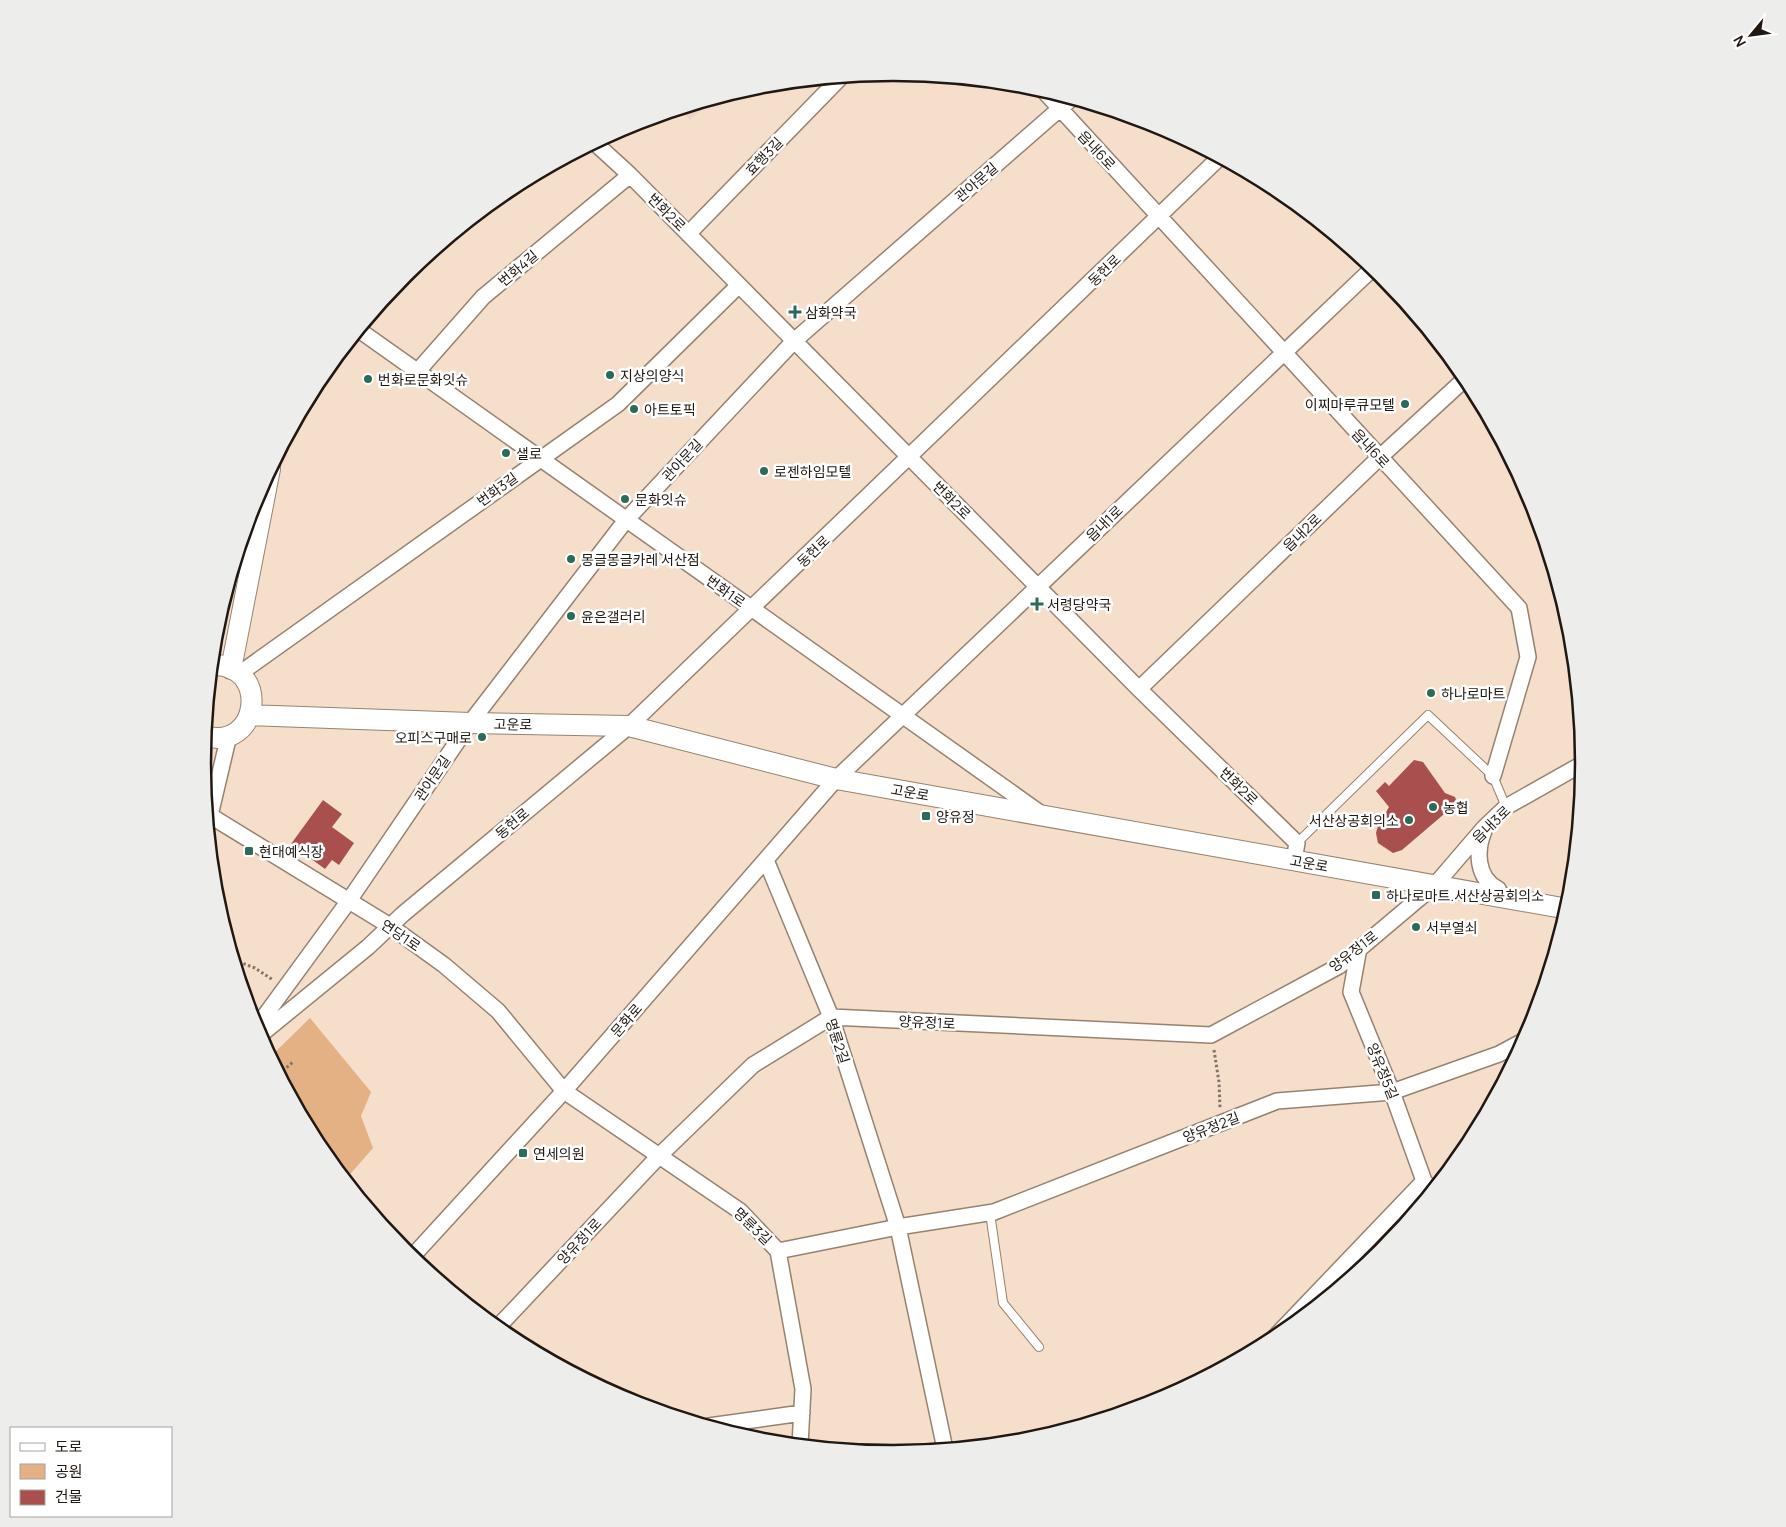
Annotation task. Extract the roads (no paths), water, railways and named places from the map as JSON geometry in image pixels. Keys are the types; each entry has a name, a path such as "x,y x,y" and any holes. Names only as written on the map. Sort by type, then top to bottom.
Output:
{"street":[{"name":"효행3길","path":"688,234 834,84"},
{"name":"읍내6로","path":"1066,104 1159,216 1519,608 1528,657 1493,776"},
{"name":"관아문길","path":"261,1020 348,902 470,723 626,520 794,341 1066,104"},
{"name":"번화2로","path":"600,148 630,175 1038,586 1296,851"},
{"name":"동헌로","path":"390,926 629,726 753,609 1214,162"},
{"name":"번화4길","path":"417,372 483,297 630,175"},
{"name":"읍내1로","path":"836,779 1367,274"},
{"name":"번화3길","path":"221,667 540,458 618,404 739,285"},
{"name":"번화1로","path":"364,334 1045,816"},
{"name":"읍내2로","path":"1139,689 1380,457 1460,384"},
{"path":"212,738 229,735 242,727 250,715 252,704 251,692 221,667 255,522"},
{"name":"고운로","path":"250,715 470,723 629,726 836,779 1045,816 1296,851 1435,885 1560,907"},
{"path":"212,808 229,735"},
{"name":"읍내3로","path":"1435,885 1486,826 1506,807 1575,768"},
{"name":"문화로","path":"417,1252 564,1091 836,779"},
{"name":"연당1로","path":"214,824 390,926 473,987 517,1033 564,1091"},
{"path":"1486,826 1479,847 1479,861 1487,880 1498,889 1497,896"},
{"name":"명륜2길","path":"766,860 831,1017 898,1227 944,1443"},
{"name":"양유정1로","path":"502,1322 660,1156 753,1065 831,1017 1211,1035 1339,966 1358,948 1435,885"},
{"path":"265,1031 390,926"},
{"name":"양유정5길","path":"1358,948 1351,992 1428,1186"},
{"name":"양유정2길","path":"898,1227 990,1213 1277,1101 1392,1092 1499,1054 1513,1046"},
{"name":"명륜3길","path":"564,1091 740,1211 778,1251 803,1389 800,1439"},
{"path":"1306,1306 1428,1186"},
{"path":"778,1251 898,1227"},
{"path":"722,1424 802,1413"}],"lane":[{"path":"1296,851 1428,715 1493,776 1506,807"},
{"path":"990,1213 1003,1303 1039,1347"}],"place":[{"name":"삼화약국","path":"795,312"},
{"name":"지상의양식","path":"610,375"},
{"name":"번화로문화잇슈","path":"368,379"},
{"name":"이찌마루큐모텔","path":"1405,404"},
{"name":"아트토픽","path":"634,409"},
{"name":"샐로","path":"506,453"},
{"name":"로젠하임모텔","path":"764,471"},
{"name":"문화잇슈","path":"625,499"},
{"name":"몽글몽글카레 서산점","path":"571,559"},
{"name":"서령당약국","path":"1037,604"},
{"name":"윤은갤러리","path":"571,616"},
{"name":"하나로마트","path":"1431,693"},
{"name":"오피스구매로","path":"482,737"},
{"name":"농협","path":"1433,807"},
{"name":"양유정","path":"926,816"},
{"name":"서산상공회의소","path":"1409,820"},
{"name":"현대예식장","path":"249,851"},
{"name":"하나로마트.서산상공회의소","path":"1376,895"},
{"name":"서부열쇠","path":"1416,927"},
{"name":"연세의원","path":"523,1153"}]}
